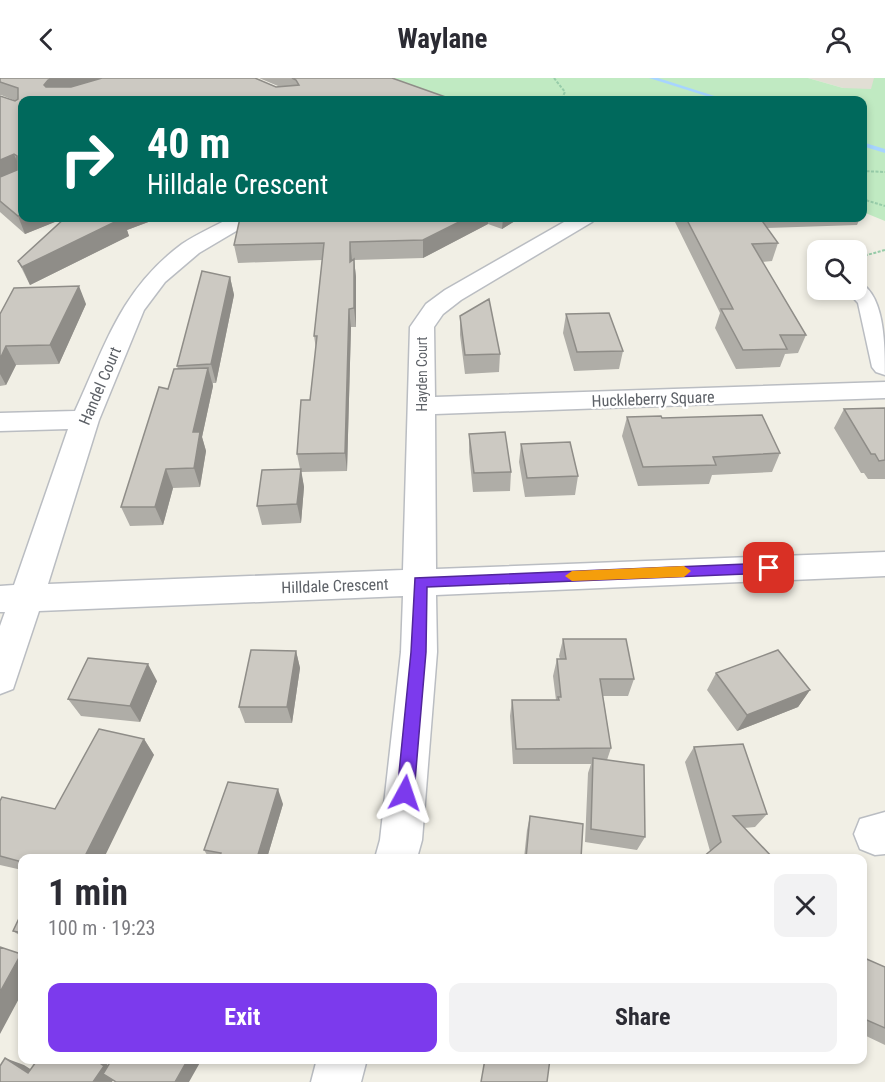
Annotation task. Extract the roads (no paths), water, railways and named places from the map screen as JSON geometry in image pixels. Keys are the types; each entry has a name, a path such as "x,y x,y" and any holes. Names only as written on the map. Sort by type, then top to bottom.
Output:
{"street":[{"name":"Handel Court","path":"0,678 14,599 85,420 133,309 157,277 191,248 237,222"},
{"name":"Hayden Court","path":"397,854 401,840 419,652 422,327 434,309 453,295 578,222"},
{"path":"867,300 885,367"},
{"name":"Huckleberry Square","path":"422,406 885,390"},
{"path":"0,422 85,420"},
{"name":"Hilldale Crescent","path":"14,599 885,564"},
{"path":"336,1082 341,1064"}],"waterway":[{"path":"652,78 711,96"},
{"path":"867,146 885,151"}]}
